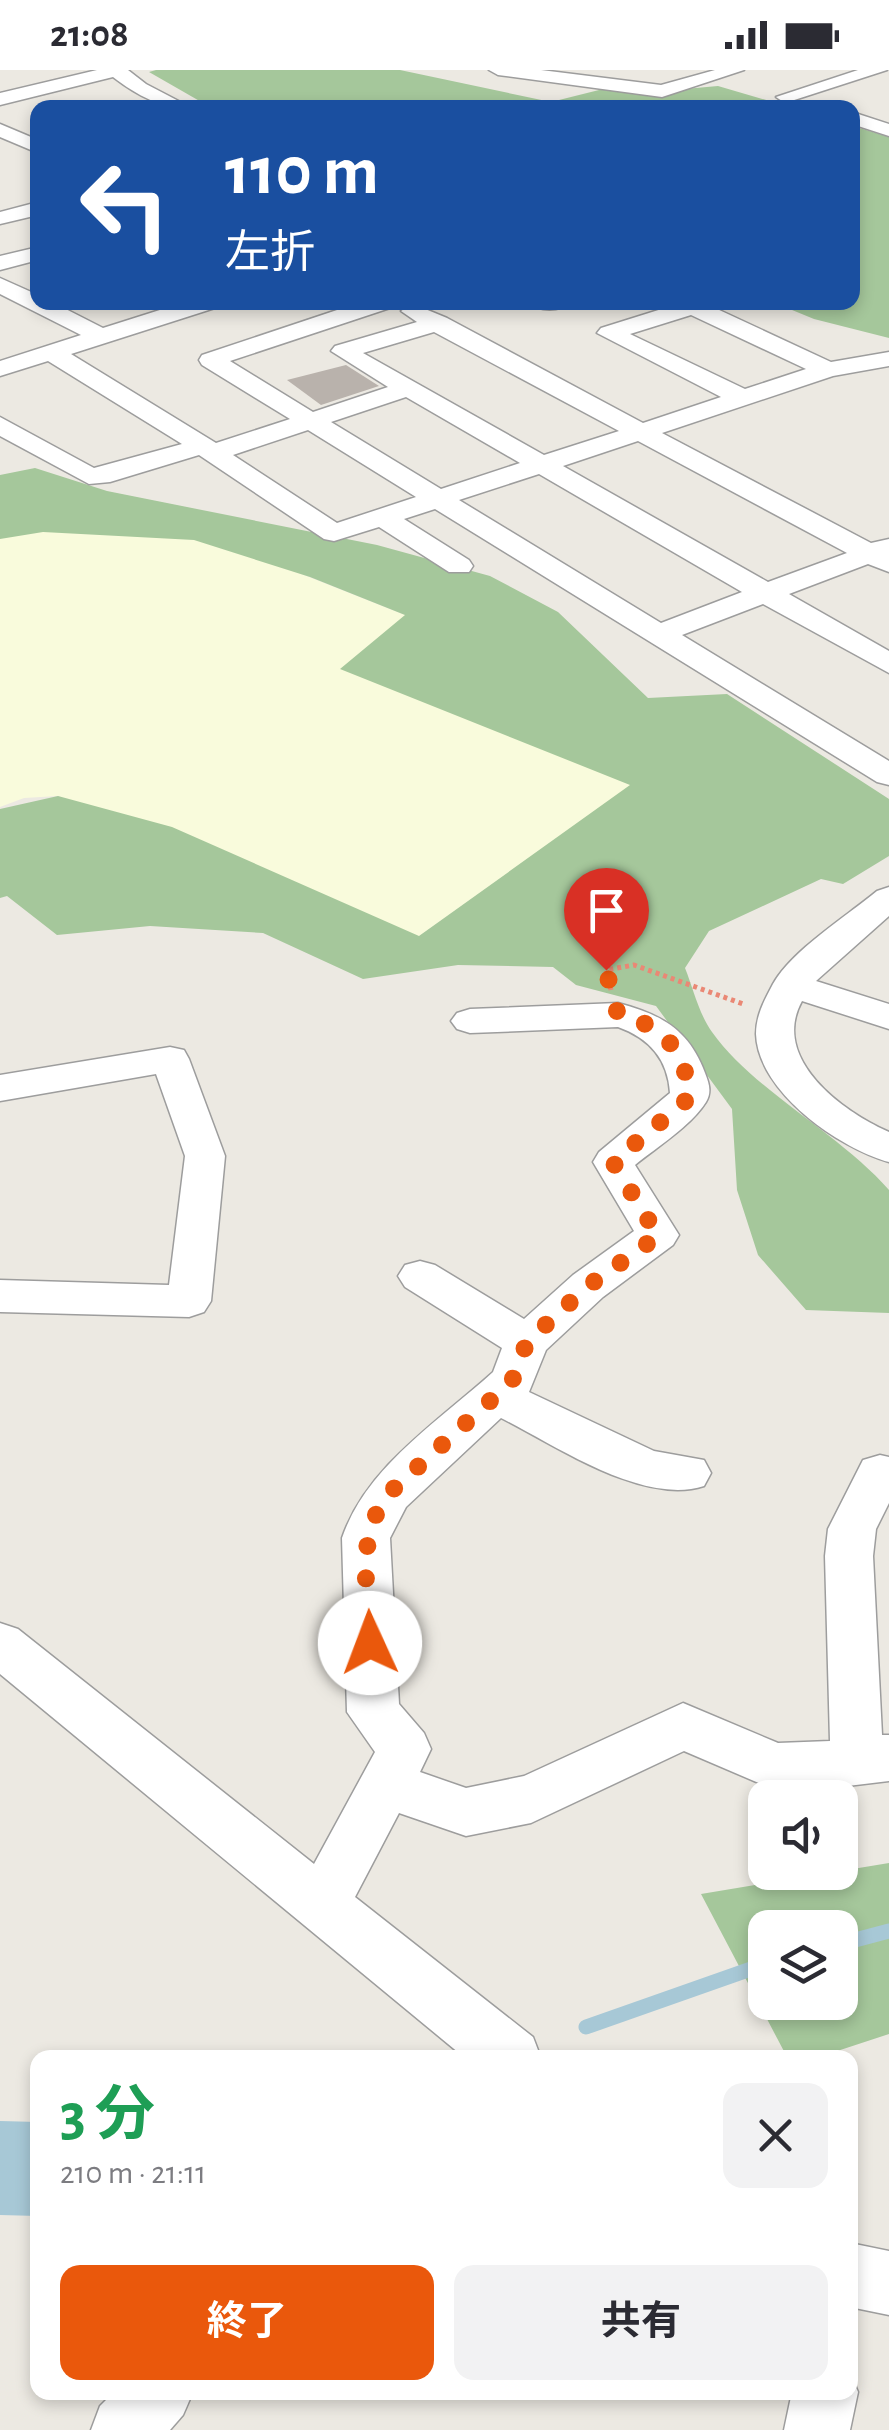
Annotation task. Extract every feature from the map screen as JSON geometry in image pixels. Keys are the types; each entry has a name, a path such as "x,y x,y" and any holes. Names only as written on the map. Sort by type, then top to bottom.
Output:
{"street":[{"path":"0,99 118,70 140,88 168,100"},
{"path":"498,70 662,91 734,70"},
{"path":"578,80 614,70"},
{"path":"793,100 778,95 878,70"},
{"path":"842,80 873,90"},
{"path":"145,100 160,96"},
{"path":"860,117 889,108"},
{"path":"860,121 889,130"},
{"path":"3,134 30,129"},
{"path":"3,134 30,144"},
{"path":"0,218 30,210"},
{"path":"0,264 30,255"},
{"path":"0,285 30,300"},
{"path":"0,314 30,305"},
{"path":"51,310 102,336"},
{"path":"0,369 185,310"},
{"path":"194,351 353,310"},
{"path":"411,310 882,555"},
{"path":"682,310 609,332 743,398"},
{"path":"698,310 828,370"},
{"path":"439,323 343,351 889,664"},
{"path":"142,324 314,420 889,775"},
{"path":"51,353 208,449 334,533 828,370 889,359"},
{"path":"0,425 89,476 101,476 314,420 409,388"},
{"path":"382,517 459,566"},
{"path":"658,634 882,555"},
{"path":"860,647 889,636"},
{"path":"889,898 783,1000 776,1042 785,1068 805,1094 834,1118 889,1148"},
{"path":"783,1000 889,1017"},
{"path":"322,1904 405,1749 373,1712 366,1538 374,1514 388,1494 512,1381 527,1342 588,1286 658,1236 613,1162 689,1098 692,1090 677,1046 641,1020 618,1015 470,1021"},
{"path":"0,1088 170,1058 204,1156 189,1301 0,1296"},
{"path":"420,1276 527,1342"},
{"path":"496,1396 647,1469 688,1472"},
{"path":"386,1785 466,1812 531,1799 683,1726 775,1766 873,1760 849,1556 852,1529 880,1473"},
{"path":"0,1644 502,2050"},
{"path":"858,2277 889,2284"},
{"path":"124,2430 152,2400"},
{"path":"817,2430 823,2400"}],"path":[{"path":"618,1015 606,970 634,964 783,1000"}],"shaded area":[{"path":"0,485 178,525 405,615 651,771 401,949 58,796 24,798 0,807"}],"green space":[{"path":"400,70 542,100 198,100 149,72"},
{"path":"718,86 766,100 559,100 603,89 662,91"},
{"path":"860,128 889,137 889,338 792,310 860,310"},
{"path":"35,468 107,491 377,545 490,576 558,612 648,698 727,694 889,799 889,856 843,884 821,879 709,931 685,968 703,1017 729,1053 846,1149 889,1190 889,1313 806,1310 758,1255 737,1190 732,1109 656,1006 576,985 553,967 458,965 363,979 263,933 150,926 57,935 7,896 0,898 0,809 58,796 172,827 419,936 630,785 340,669 405,615 310,577 194,540 43,532 0,539 0,475"},
{"path":"889,1863 889,2034 840,2050 783,2050 767,2020 858,2020 858,1910 748,1910 748,1983 701,1894 748,1886 748,1890 858,1890 858,1868"}],"building":[{"path":"346,365 379,386 321,405 287,380"}],"waterway":[{"path":"858,1939 889,1931"},
{"path":"586,2027 748,1970"},
{"path":"0,2168 30,2169"}],"route":[{"path":"370,1643 366,1538 374,1514 388,1494 512,1381 527,1342 588,1286 658,1236 613,1162 689,1098 692,1090 677,1046 641,1020 618,1015 606,970"}]}
